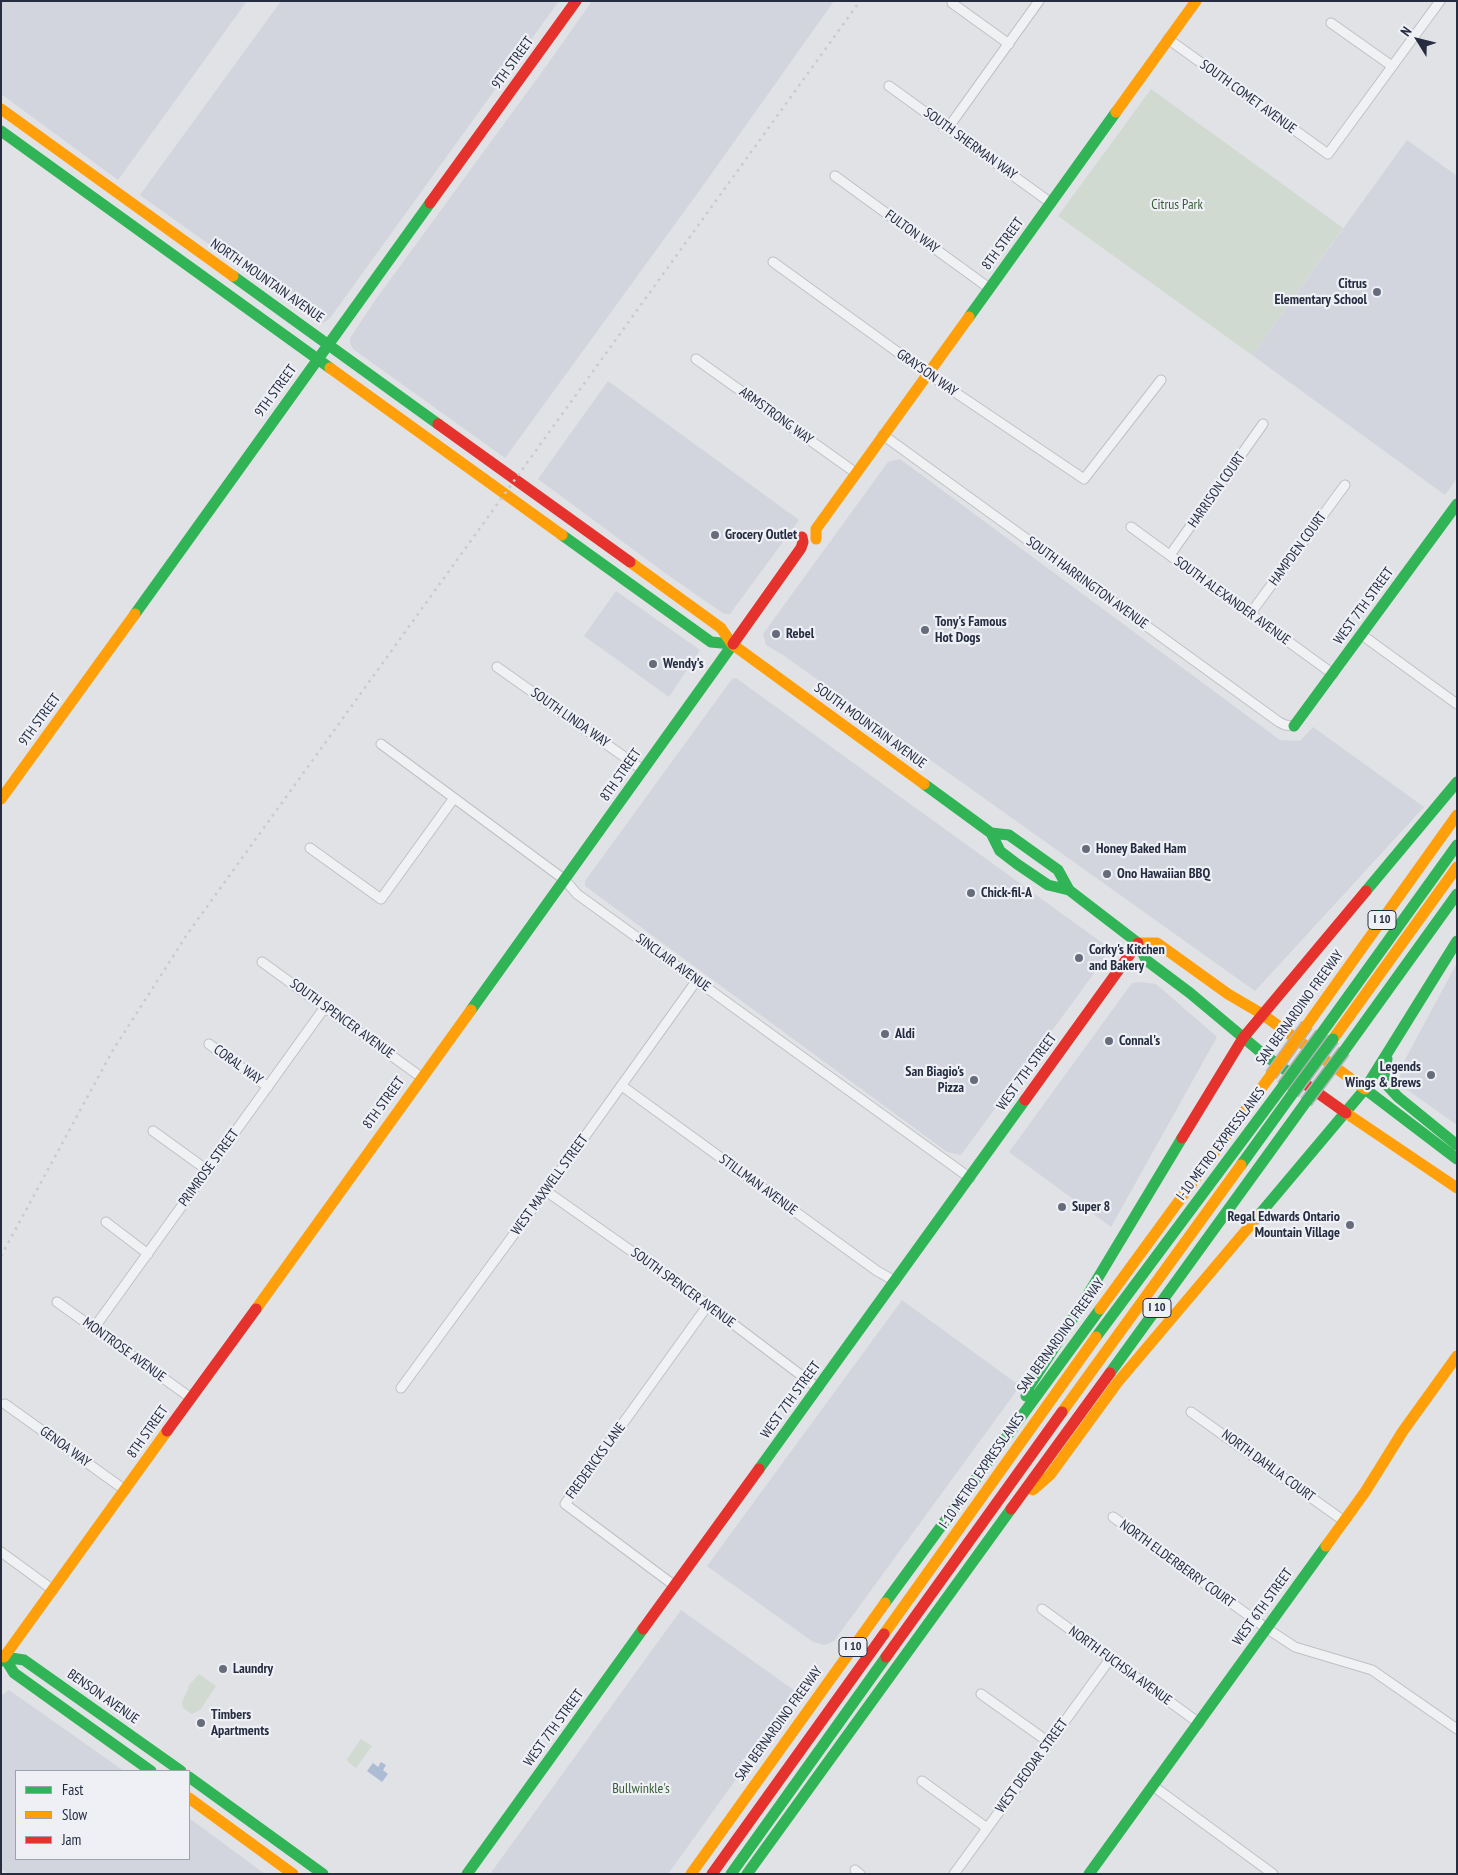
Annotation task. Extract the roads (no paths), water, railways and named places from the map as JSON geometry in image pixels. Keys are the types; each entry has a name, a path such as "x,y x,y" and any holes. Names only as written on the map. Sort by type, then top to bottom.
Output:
{"main road":[{"name":"9TH STREET","path":"1,799 576,1"},
{"name":"8TH STREET","path":"2,1658 53,1590 421,1077 566,880 789,566 789,555 824,508 833,504 856,473 1196,1"},
{"name":"NORTH MOUNTAIN AVENUE","path":"1,109 515,479"},
{"path":"1,130 28,140 44,139"},
{"path":"1,130 420,432 433,430 469,456 495,464"},
{"path":"43,160 54,158 80,175 105,183"},
{"path":"134,226 156,233 202,266 216,264"},
{"path":"206,278 220,276 247,296 268,300"},
{"path":"372,398 403,410 420,422 432,418"},
{"name":"SOUTH MOUNTAIN AVENUE","path":"420,432 711,642 732,644"},
{"name":"SOUTH MOUNTAIN AVENUE","path":"515,479 721,628 732,644 991,832 1009,835 1058,870 1069,890 1138,943 1146,960 1190,993 1243,1038 1346,1113"},
{"name":"8TH STREET","path":"789,566 798,564 816,539 833,515 833,504"},
{"name":"WEST 7TH STREET","path":"1294,726 1457,504"},
{"path":"528,511 539,512 550,517 617,565 622,565 627,559"},
{"path":"622,578 628,575 634,576 648,586 673,593"},
{"path":"1018,1422 1029,1387 1079,1309 1243,1038 1457,782"},
{"name":"SAN BERNARDINO FREEWAY","path":"691,1874 805,1713 1271,1075 1457,815"},
{"name":"SOUTH MOUNTAIN AVENUE","path":"991,832 1000,851 1016,864 1048,886 1069,890"},
{"name":"I-10 METRO EXPRESSLANES","path":"712,1874 1084,1354 1283,1086 1457,845"},
{"name":"I-10 METRO EXPRESSLANES","path":"731,1874 1086,1379 1457,867"},
{"path":"1424,938 1457,886"},
{"name":"I 10","path":"747,1874 1457,894"},
{"path":"1008,1514 1050,1475 1117,1383 1365,1089 1457,941"},
{"name":"SOUTH MOUNTAIN AVENUE","path":"1138,943 1156,943 1228,994 1262,1014 1365,1089"},
{"name":"WEST 7TH STREET","path":"467,1874 1138,943"},
{"path":"1388,1053 1384,1071 1385,1083 1398,1097 1457,1146"},
{"path":"1365,1089 1457,1159"},
{"path":"1346,1113 1457,1188"},
{"path":"1084,1354 1135,1260"},
{"path":"1086,1379 1147,1323"},
{"name":"WEST 6TH STREET","path":"1090,1874 1344,1521 1378,1473 1403,1431 1457,1356"},
{"path":"2,1658 14,1674 150,1770"},
{"name":"BENSON AVENUE","path":"2,1658 24,1660 180,1770"},
{"path":"120,1749 131,1735"},
{"path":"190,1778 323,1874"},
{"path":"190,1799 293,1874"}],"street":[{"path":"948,128 1039,1"},
{"path":"1331,23 1392,66 1440,1"},
{"path":"952,3 1009,44"},
{"name":"SOUTH COMET AVENUE","path":"1168,39 1328,154 1392,66"},
{"name":"SOUTH SHERMAN WAY","path":"890,86 1051,203"},
{"name":"FULTON WAY","path":"835,176 990,288"},
{"name":"GRAYSON WAY","path":"774,262 928,374 1084,479 1161,380"},
{"name":"ARMSTRONG WAY","path":"696,359 856,473"},
{"name":"HARRISON COURT","path":"1170,556 1263,424"},
{"name":"SOUTH HARRINGTON AVENUE","path":"883,435 1278,722 1294,726"},
{"name":"HAMPDEN COURT","path":"1250,614 1345,485"},
{"name":"SOUTH ALEXANDER AVENUE","path":"1132,527 1332,674"},
{"path":"1362,635 1457,704"},
{"name":"SOUTH LINDA WAY","path":"498,667 643,770"},
{"name":"SINCLAIR AVENUE","path":"381,744 566,880 577,894 970,1178"},
{"path":"310,848 382,899 454,798"},
{"name":"SOUTH SPENCER AVENUE","path":"262,962 421,1077"},
{"name":"WEST MAXWELL STREET","path":"401,1388 546,1191 697,980"},
{"name":"PRIMROSE STREET","path":"94,1328 325,1007"},
{"name":"CORAL WAY","path":"209,1044 268,1087"},
{"name":"STILLMAN AVENUE","path":"622,1086 870,1266 895,1281"},
{"path":"153,1131 208,1170"},
{"name":"SOUTH SPENCER AVENUE","path":"546,1191 708,1306 818,1388"},
{"path":"106,1222 148,1254"},
{"name":"MONTROSE AVENUE","path":"57,1302 191,1398"},
{"name":"FREDERICKS LANE","path":"675,1586 565,1504 708,1306"},
{"name":"GENOA WAY","path":"4,1404 125,1490"},
{"name":"NORTH DAHLIA COURT","path":"1192,1412 1344,1521"},
{"name":"NORTH ELDERBERRY COURT","path":"1113,1517 1295,1647 1372,1670 1457,1729"},
{"path":"1,1552 53,1590"},
{"name":"NORTH FUCHSIA AVENUE","path":"1042,1609 1199,1723"},
{"name":"WEST DEODAR STREET","path":"954,1874 1110,1659"},
{"path":"981,1694 1050,1743"},
{"path":"922,1781 988,1828"},
{"path":"1153,1786 1273,1874"}],"water":[{"path":"381,1762 386,1765 383,1770 388,1774 382,1782 367,1771 373,1763 378,1767"}],"railway":[{"path":"1,1256 113,1050 188,933 860,1"}],"place":[{"name":"Citrus Elementary School","path":"1377,292"},
{"name":"Grocery Outlet","path":"715,535"},
{"name":"Tony's Famous Hot Dogs","path":"925,630"},
{"name":"Rebel","path":"776,634"},
{"name":"Wendy's","path":"653,664"},
{"name":"Honey Baked Ham","path":"1086,849"},
{"name":"Ono Hawaiian BBQ","path":"1107,874"},
{"name":"Chick-fil-A","path":"971,893"},
{"name":"Corky's Kitchen and Bakery","path":"1079,958"},
{"name":"Aldi","path":"885,1034"},
{"name":"Connal's","path":"1109,1041"},
{"name":"Legends Wings & Brews","path":"1431,1075"},
{"name":"San Biagio's Pizza","path":"974,1080"},
{"name":"Super 8","path":"1062,1207"},
{"name":"Regal Edwards Ontario Mountain Village","path":"1350,1225"},
{"name":"Laundry","path":"223,1669"},
{"name":"Timbers Apartments","path":"201,1723"}],"park label":[{"name":"Citrus Park","path":"1177,205"},
{"name":"Bullwinkle's","path":"641,1789"}]}
